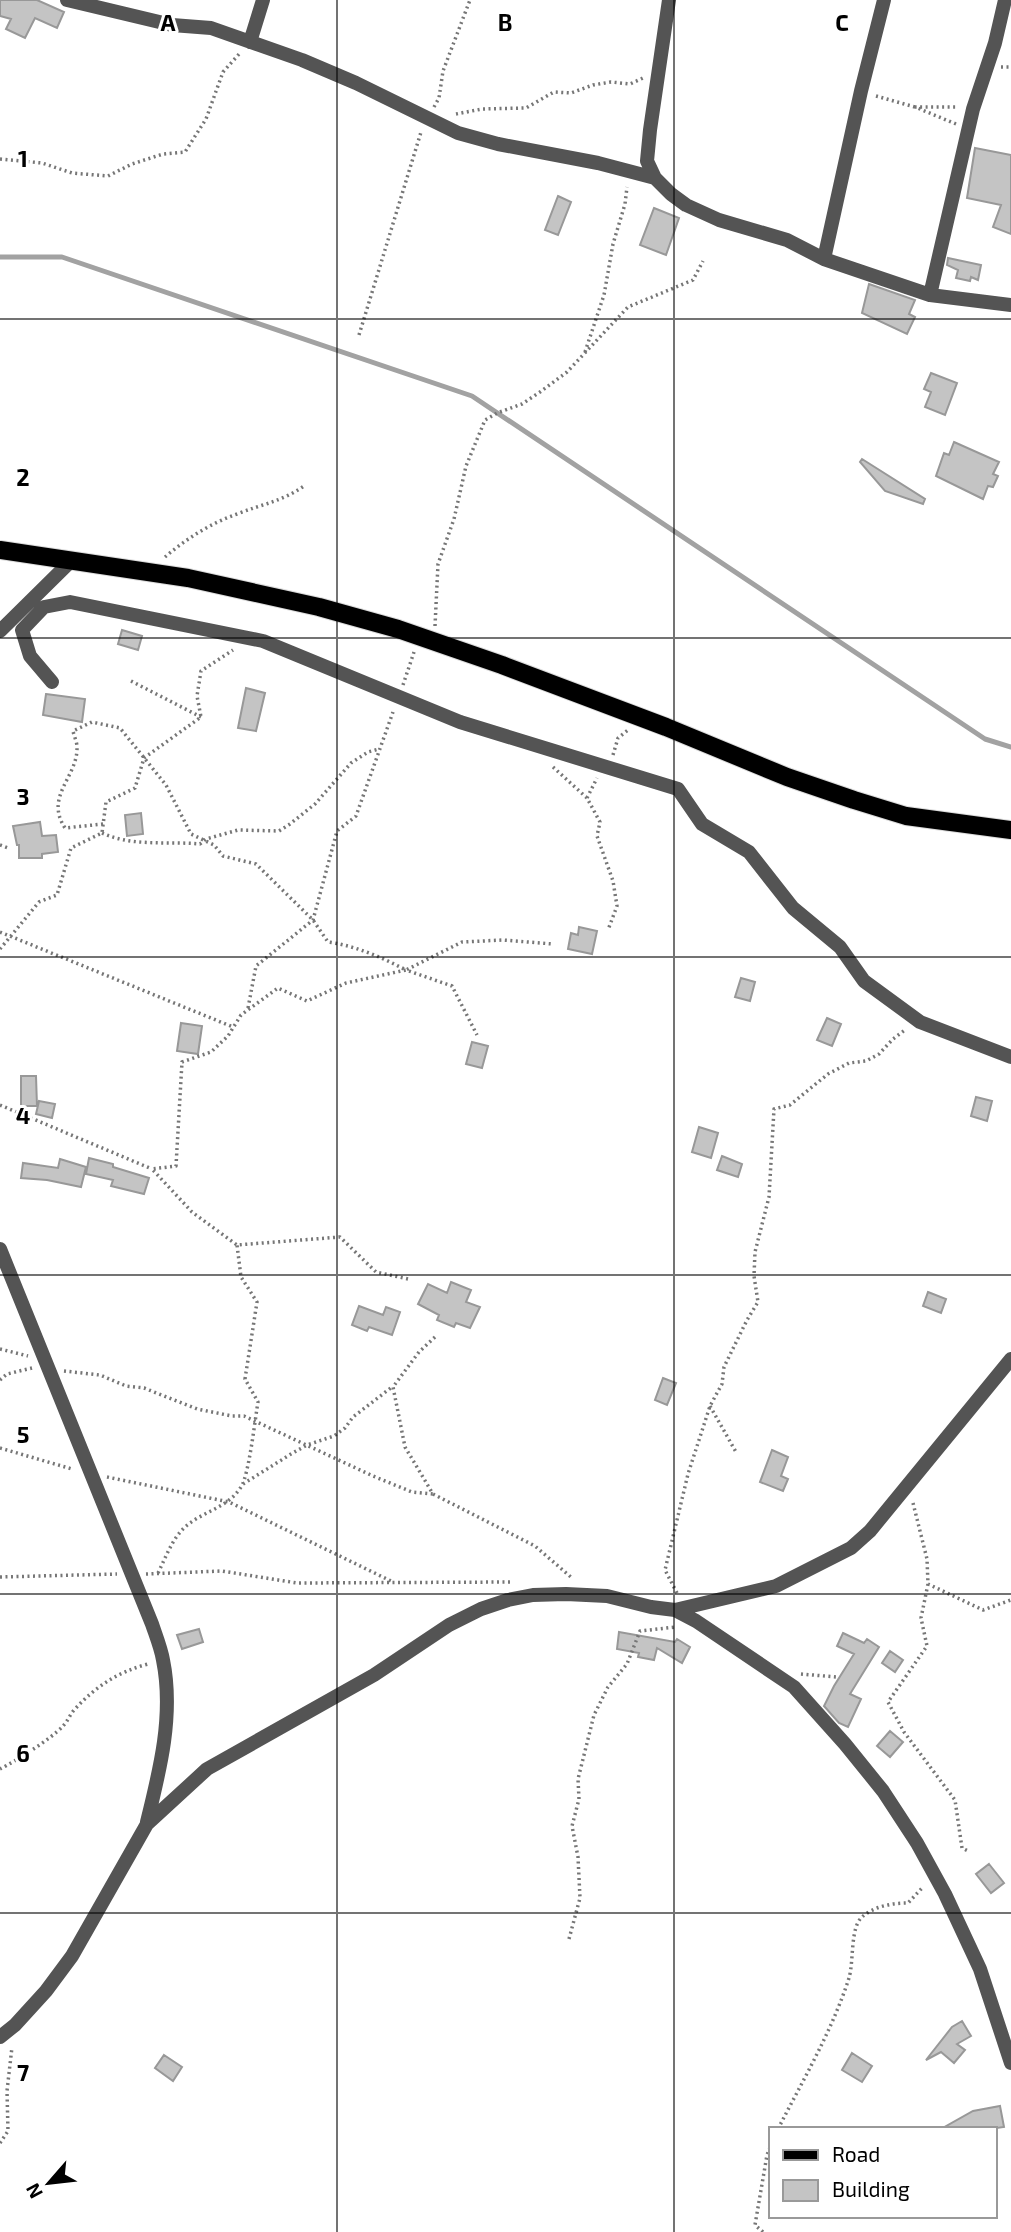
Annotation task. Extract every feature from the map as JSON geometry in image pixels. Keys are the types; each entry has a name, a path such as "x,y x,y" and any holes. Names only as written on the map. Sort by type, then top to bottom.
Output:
{"main road":[{"path":"0,550 188,578 318,607 427,639 643,718 787,777 854,800 906,816 1011,830"}],"street":[{"path":"67,0 172,25 211,28 323,69 458,133 655,178"},
{"path":"250,42 263,0"},
{"path":"669,0 647,161 655,178 671,194 686,205 719,220 787,240 824,259 930,295 1011,305"},
{"path":"824,259 884,0"},
{"path":"930,295 968,129 995,43 1005,0"},
{"path":"0,631 72,560"},
{"path":"52,682 30,656 22,629 44,607 71,603 263,641 460,722 678,789 702,824 749,852 793,908 840,947 864,981 920,1022 1011,1057"},
{"path":"0,1249 152,1624 163,1659 167,1697 160,1774 147,1824 72,1956 46,1991 15,2025 0,2037"},
{"path":"147,1824 207,1769 374,1675 449,1625 481,1609 533,1595 566,1594 607,1596 651,1607 680,1609 776,1586 851,1548 870,1531 1011,1359"},
{"path":"680,1609 779,1676 802,1695 883,1791 945,1894 980,1969 1011,2063"}],"path":[{"path":"359,335 426,116 439,98 443,71 470,0"},
{"path":"0,159 42,163 72,173 108,176 132,164 163,154 185,152 206,119 223,72 250,42"},
{"path":"426,116 482,108 526,108 554,92 570,93 611,82 630,83 659,72"},
{"path":"861,91 915,107 968,129"},
{"path":"915,107 974,107"},
{"path":"585,354 604,295 613,244 625,204 629,171"},
{"path":"248,1010 256,966 313,920 337,831 356,816 398,696 427,639 438,564 454,519 466,466 485,419 522,404 567,372 628,307 693,280 703,261"},
{"path":"147,572 200,531 235,514 287,498 304,486"},
{"path":"201,716 197,696 201,671 252,639"},
{"path":"131,681 201,716"},
{"path":"102,833 106,802 135,789 144,758 201,716"},
{"path":"587,798 602,766 612,756 618,738 643,718"},
{"path":"103,824 65,828 59,819 58,803 77,748 73,731 92,722 120,729 166,785 191,834 206,839 223,856 256,864 313,920 328,942 379,956 406,970 452,986 477,1035"},
{"path":"525,742 587,798 600,822 597,836 613,881 618,906 608,930"},
{"path":"102,833 117,840 200,844 206,839 248,829 279,831 315,804 351,763 368,752 380,749"},
{"path":"0,949 39,902 57,895 71,848 102,833"},
{"path":"0,845 8,848"},
{"path":"0,932 233,1027"},
{"path":"152,1169 176,1166 182,1062 211,1052 228,1037 241,1015 278,988 307,1001 346,983 406,970 462,942 503,940 553,944"},
{"path":"680,1609 665,1570 688,1474 710,1406 722,1384 724,1367 758,1302 754,1276 755,1252 769,1197 774,1109 790,1105 828,1074 849,1063 879,1054 893,1039 920,1022"},
{"path":"0,1105 152,1169 192,1212 237,1245 340,1237 376,1272 408,1279"},
{"path":"237,1245 242,1277 257,1302 245,1379 258,1402 243,1484"},
{"path":"158,1573 175,1538 186,1526 204,1513 229,1502 243,1484 307,1445 334,1436 345,1428 353,1417 393,1387 418,1352 435,1337"},
{"path":"0,1349 47,1362 69,1372 100,1375 126,1386 144,1388 197,1409 244,1416 412,1492 433,1494 535,1546 577,1582 563,1582"},
{"path":"0,1380 7,1374 47,1362"},
{"path":"393,1387 405,1447 433,1494"},
{"path":"710,1406 736,1452"},
{"path":"0,1448 92,1474 229,1502 395,1583"},
{"path":"908,1485 927,1559 928,1584 921,1618 927,1646 888,1702 904,1732 955,1800 962,1848 968,1851"},
{"path":"0,1577 222,1571 297,1583 521,1582"},
{"path":"928,1584 984,1610 1011,1600"},
{"path":"569,1939 580,1898 578,1857 572,1826 579,1799 578,1779 594,1715 608,1686 627,1664 640,1630 678,1627 696,1621"},
{"path":"0,1769 15,1762 62,1727 73,1711 96,1688 126,1670 163,1659"},
{"path":"779,2127 842,2000 851,1972 855,1948 854,1930 862,1917 875,1909 893,1903 908,1903 922,1889 931,1868"},
{"path":"0,2143 8,2131 7,2091 15,2025"},
{"path":"763,2232 755,2225 769,2153"}],"building":[{"path":"0,0 37,0 64,12 57,28 35,18 25,38 6,29 11,19 0,16"},
{"path":"975,148 1011,155 1011,234 993,227 1001,205 967,198"},
{"path":"558,196 571,202 558,235 545,230"},
{"path":"654,208 679,218 666,255 640,245"},
{"path":"948,258 981,265 978,280 971,277 970,281 956,278 958,270 947,265"},
{"path":"869,284 915,300 909,314 915,317 907,334 862,313"},
{"path":"931,373 957,383 945,415 925,407 931,392 924,389"},
{"path":"954,442 999,462 993,474 998,476 993,487 988,486 983,499 936,476 944,453 949,455"},
{"path":"862,459 925,499 923,504 885,491 860,462"},
{"path":"122,630 142,636 138,650 118,644"},
{"path":"246,688 265,693 256,731 238,728"},
{"path":"46,694 85,699 82,722 43,715"},
{"path":"141,813 143,834 127,836 125,815"},
{"path":"40,822 42,836 56,835 58,852 42,854 42,858 19,858 19,845 13,826"},
{"path":"579,927 597,931 592,954 568,949 571,933 578,935"},
{"path":"741,978 755,982 750,1001 735,997"},
{"path":"827,1018 841,1024 832,1046 817,1040"},
{"path":"181,1023 202,1026 198,1054 177,1051"},
{"path":"472,1042 488,1046 482,1068 466,1064"},
{"path":"21,1076 36,1076 37,1106 21,1106"},
{"path":"976,1097 992,1101 987,1121 971,1116"},
{"path":"39,1101 55,1104 52,1118 36,1114"},
{"path":"699,1127 718,1133 711,1158 692,1152"},
{"path":"722,1156 742,1164 738,1177 717,1170"},
{"path":"89,1158 149,1178 144,1194 111,1186 113,1180 86,1174"},
{"path":"60,1159 86,1167 81,1187 21,1178 23,1163 58,1168"},
{"path":"451,1282 471,1290 466,1302 480,1307 470,1328 456,1323 454,1327 437,1320 439,1315 418,1304 428,1284 447,1293"},
{"path":"928,1292 946,1299 941,1313 923,1306"},
{"path":"359,1306 383,1315 386,1307 400,1312 392,1335 369,1327 367,1331 352,1325"},
{"path":"663,1378 676,1383 667,1405 655,1400"},
{"path":"772,1450 788,1457 781,1476 788,1479 783,1491 760,1482"},
{"path":"199,1629 203,1642 182,1649 177,1635"},
{"path":"619,1632 675,1642 677,1639 690,1647 682,1663 657,1648 654,1660 638,1657 639,1653 617,1649"},
{"path":"843,1633 864,1643 867,1639 879,1647 850,1694 861,1699 848,1727 839,1723 824,1706 854,1654 837,1646"},
{"path":"890,1651 903,1660 895,1672 882,1663"},
{"path":"890,1731 903,1742 890,1757 877,1746"},
{"path":"989,1864 1004,1883 991,1893 976,1874"},
{"path":"962,2021 971,2036 957,2044 965,2050 954,2063 941,2052 926,2060 952,2027"},
{"path":"852,2053 872,2066 862,2082 842,2070"},
{"path":"164,2055 182,2067 173,2081 155,2068"},
{"path":"1000,2106 1004,2127 945,2127 973,2111"}],"waterway":[{"path":"0,257 62,257 472,396 985,739 1011,747"}]}
